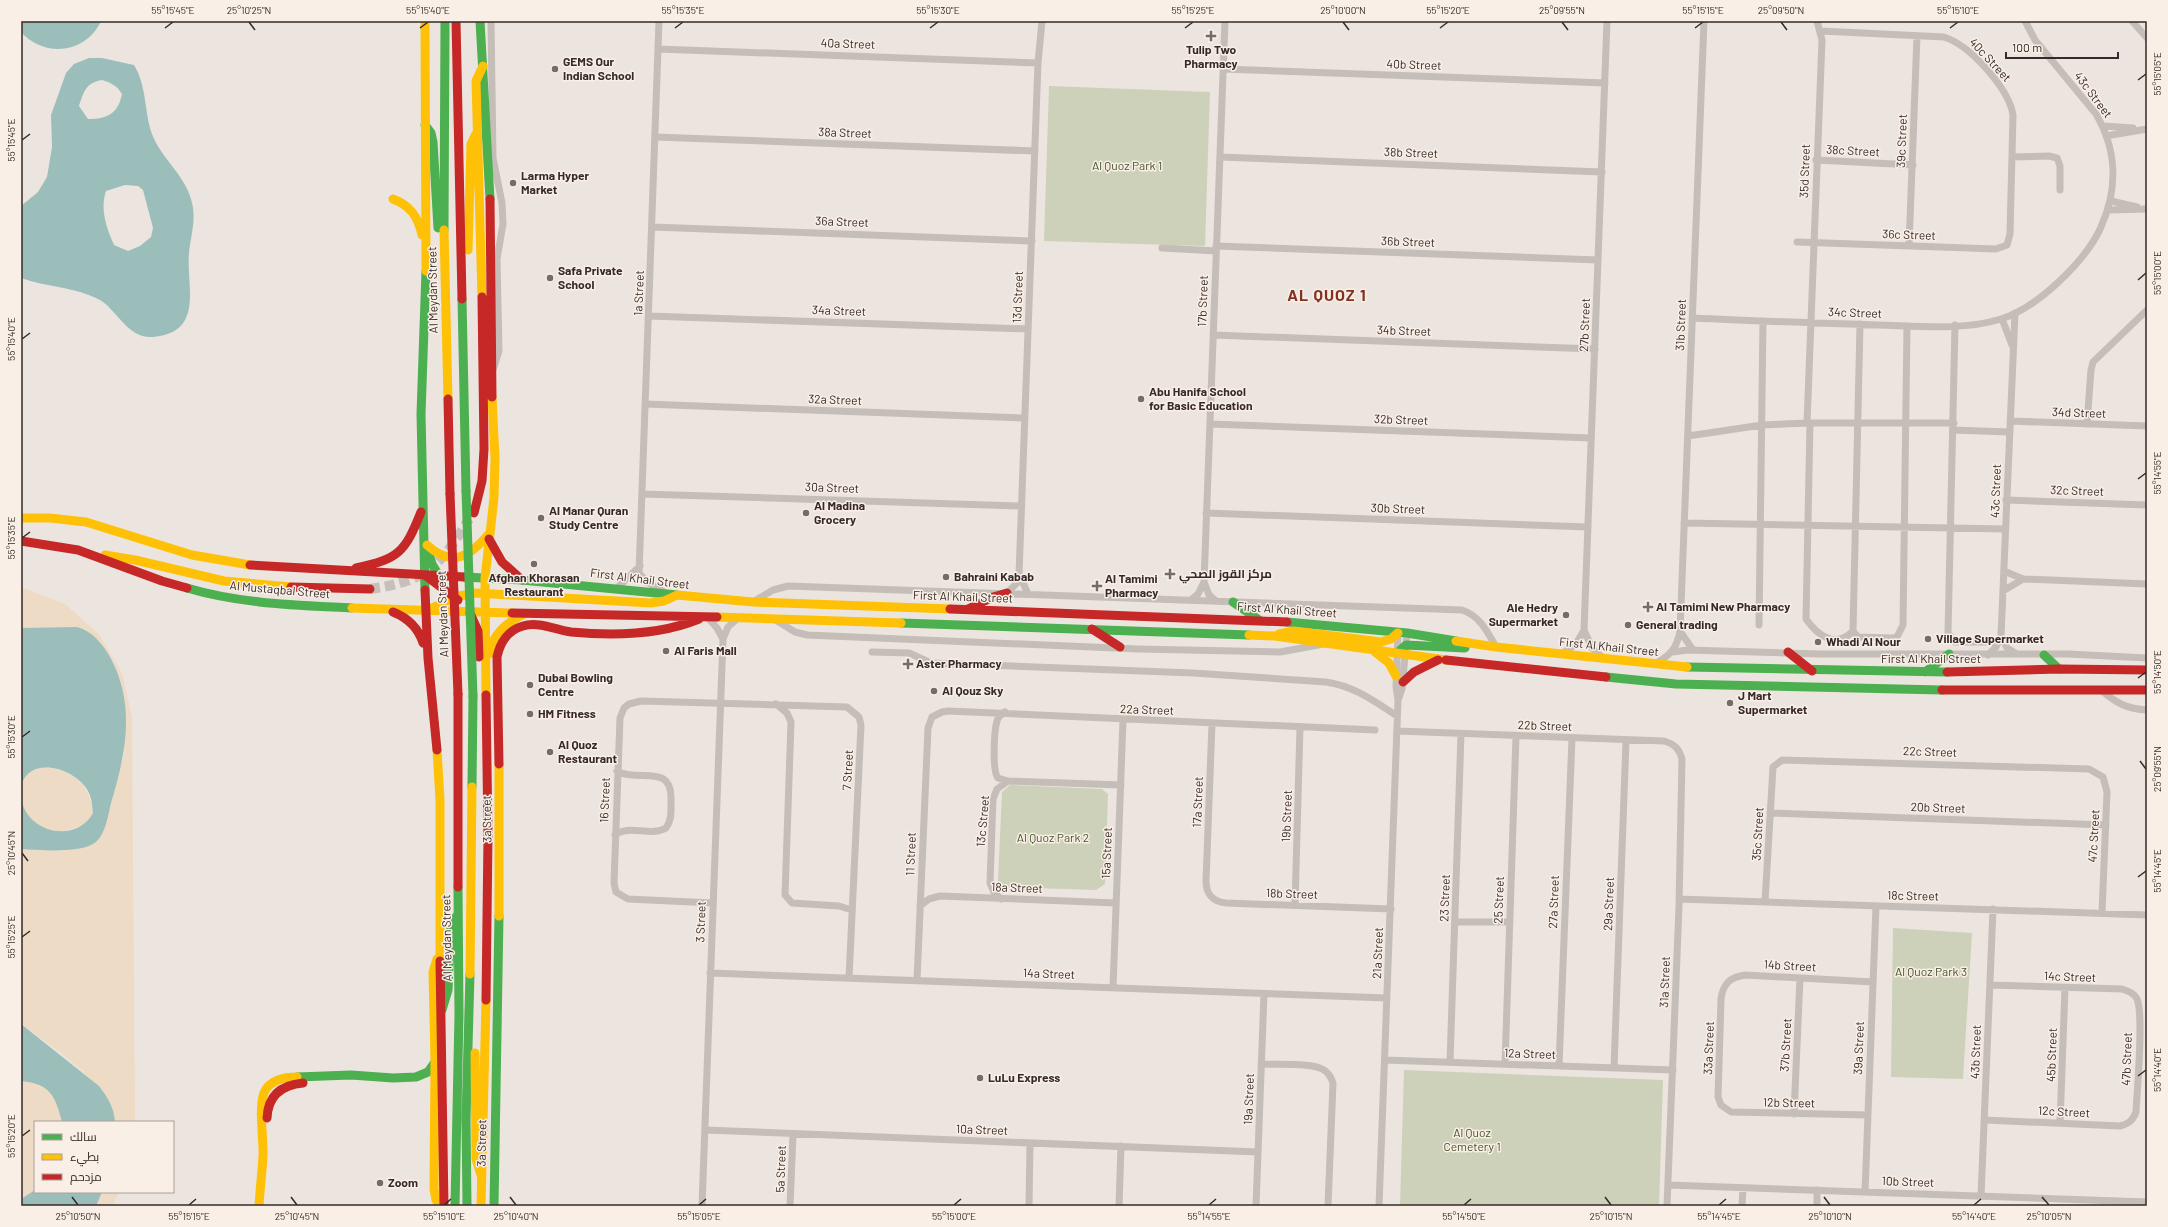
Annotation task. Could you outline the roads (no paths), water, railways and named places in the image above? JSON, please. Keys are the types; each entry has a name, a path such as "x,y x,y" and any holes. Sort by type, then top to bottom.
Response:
{"main road":[{"path":"425,21 427,244 421,406 423,540 428,658 436,731 440,800 440,956 444,1206"},
{"name":"Al Meydan Street","path":"445,21 444,262 450,494 458,694 456,808 459,914 455,1206"},
{"name":"Al Meydan Street","path":"456,21 466,491 473,696 470,990 466,1119 467,1206"},
{"path":"480,21 490,198 492,372 495,458 494,498 485,578 488,836 487,984 481,1206"},
{"path":"474,513 481,490 483,469 483,363 476,134 476,78 483,66"},
{"path":"425,125 431,133 433,142 440,253 444,262"},
{"path":"462,298 466,292 467,285 471,144 476,134"},
{"path":"393,199 404,203 416,214 419,220 422,238 427,244"},
{"path":"340,571 385,563 402,552 410,540 423,506"},
{"name":"Al Mustaqbal Street","path":"21,518 50,518 86,522 192,554 233,563 269,567 424,575"},
{"path":"423,540 438,554 457,558 475,550 489,537"},
{"path":"489,537 506,568 522,580"},
{"path":"423,540 438,576 474,618 478,631 480,672 486,683"},
{"name":"Al Mustaqbal Street","path":"21,541 61,547 93,555 162,581 229,598 275,604 388,610 425,607"},
{"path":"93,555 121,557 203,577 242,583 370,589"},
{"path":"424,575 485,612"},
{"name":"First Al Khail Street","path":"424,575 522,580 753,602 1260,620 1332,624 1496,647 1697,668 1925,672 2059,669 2147,670"},
{"path":"425,607 455,595 485,578"},
{"path":"455,595 485,593 651,603 664,601 672,595"},
{"path":"967,610 993,597 1007,594"},
{"path":"1233,602 1260,620"},
{"path":"425,607 485,612 705,618 774,618 1090,628 1275,636 1441,659 1676,684 2021,691 2147,690"},
{"path":"388,610 406,617 417,627 428,658"},
{"path":"486,683 489,676 490,651 495,637 505,625 531,613"},
{"path":"531,613 551,627"},
{"name":"3a Street","path":"494,1206 500,849 498,652 506,636 516,629 528,625 551,627 573,632 620,632 677,628 705,618"},
{"path":"1090,628 1120,647"},
{"path":"1275,636 1294,631 1381,642 1403,633"},
{"path":"1401,654 1406,645 1465,648 1475,644"},
{"path":"1371,650 1384,658 1400,679 1441,659"},
{"path":"1788,652 1812,671"},
{"path":"1925,672 1949,654"},
{"path":"2044,654 2059,669"},
{"path":"2136,690 2147,684"},
{"path":"488,836 500,849"},
{"path":"442,1010 448,990 451,925 459,914"},
{"path":"440,956 435,962 433,972 435,1062 434,1189 436,1200 440,1206"},
{"path":"487,984 493,1012 496,1091"},
{"path":"470,990 475,1007 476,1159 481,1175"},
{"path":"416,1077 428,1072 435,1062"},
{"path":"259,1206 263,1155 262,1102 264,1093 270,1085 278,1079 287,1077 416,1077 429,1081 435,1091"},
{"path":"264,1206 268,1154 267,1110 270,1100 276,1092 285,1086 295,1083 377,1083 393,1078"}],"street":[{"path":"491,21 493,158 502,203 503,224 497,259 499,351 492,372"},
{"name":"1a Street","path":"659,21 639,573 650,585 672,595"},
{"name":"13d Street","path":"1007,594 1017,583 1019,574 1038,63 1042,21"},
{"name":"17b Street","path":"1204,582 1225,21"},
{"name":"27b Street","path":"1602,657 1592,648 1584,630 1607,21"},
{"name":"31b Street","path":"1672,652 1680,631 1704,21"},
{"name":"35d Street","path":"1817,21 1821,31 1822,40 1810,323 1806,619 1817,632 1824,637 1840,641 1846,639 1853,632"},
{"name":"43c Street","path":"2000,639 2004,571 2012,347 2016,330 2015,313 2048,289 2078,262 2099,232 2111,201 2113,168 2103,126 2088,102 2035,40 2025,21"},
{"path":"2132,21 2147,38"},
{"name":"40c Street","path":"1821,31 1944,37 1958,42 1970,52 2002,89 2012,106 2010,234"},
{"name":"39c Street","path":"1910,246 1917,36"},
{"name":"40a Street","path":"658,49 1038,63"},
{"name":"40b Street","path":"1223,69 1605,83"},
{"path":"2103,126 2147,129"},
{"path":"2106,136 2139,129"},
{"name":"38a Street","path":"655,137 1035,151"},
{"path":"2012,157 2050,156 2057,158 2060,166 2060,190"},
{"name":"38b Street","path":"1220,158 1602,172"},
{"name":"38c Street","path":"1816,160 1913,165"},
{"path":"2111,201 2145,209"},
{"path":"2108,210 2145,209"},
{"name":"36a Street","path":"652,227 1032,241"},
{"name":"36c Street","path":"1797,242 1996,249 2006,245 2010,234"},
{"name":"36b Street","path":"1162,248 1216,248 1598,260"},
{"path":"2087,424 2091,370 2093,362 2147,310"},
{"name":"34c Street","path":"1692,318 1907,326 1971,325 2002,319 2015,313"},
{"name":"34a Street","path":"649,316 1028,329"},
{"name":"43c Street","path":"2002,319 2012,347"},
{"path":"1759,625 1763,321"},
{"path":"1860,324 1853,632 1858,637 1897,637 1903,625 1907,326"},
{"path":"1955,325 1952,528 1948,633 1956,642 2000,639"},
{"name":"34b Street","path":"1213,335 1595,349"},
{"name":"32a Street","path":"645,404 1024,418"},
{"name":"34d Street","path":"2010,421 2147,426"},
{"path":"1688,436 1762,425 1808,423 1906,423 2009,432"},
{"name":"32b Street","path":"1210,424 1591,438"},
{"name":"30a Street","path":"642,494 1021,506"},
{"name":"32c Street","path":"2006,500 2147,505"},
{"name":"30b Street","path":"1206,513 1588,527"},
{"path":"1684,524 2005,529"},
{"path":"616,588 640,566"},
{"path":"2004,571 2023,579 2147,584"},
{"name":"13d Street","path":"1019,574 1022,584 1028,594"},
{"path":"2003,591 2023,579"},
{"path":"1191,600 1198,594 1204,582"},
{"path":"1204,582 1206,591 1216,601"},
{"path":"753,602 773,590 788,586 1462,610 1469,613 1481,622 1496,647"},
{"path":"705,618 717,628 723,639"},
{"name":"3 Street","path":"702,1206 723,639 728,627 738,618"},
{"path":"774,618 795,632 807,636 1280,652 1325,644"},
{"path":"1563,653 1576,644 1584,630"},
{"path":"1680,631 1693,650"},
{"path":"1403,633 1406,645"},
{"name":"21a Street","path":"1379,1206 1397,716 1403,633"},
{"path":"2000,639 2007,648 2018,655"},
{"path":"1988,655 2000,639"},
{"path":"1654,664 1672,652 1693,650 1988,655 2068,654 2147,658"},
{"path":"872,652 909,653 931,662 1193,673 1326,682 1343,685 1360,692 1397,716"},
{"path":"2101,690 2123,706 2133,710 2147,710"},
{"name":"16 Street","path":"713,903 628,899 619,896 614,888 617,771 620,718 624,708 629,704 641,701 720,704"},
{"name":"7 Street","path":"720,704 776,704 847,707 858,717 861,725 849,978"},
{"path":"776,704 787,712 791,722 785,895 792,903 839,906 852,910"},
{"name":"22a Street","path":"928,728 932,717 942,712 1006,712 1123,720 1375,730"},
{"path":"1006,712 997,721 994,770 998,778 1008,781 1120,785"},
{"name":"15a Street","path":"1113,988 1123,720"},
{"name":"17a Street","path":"1206,881 1212,723"},
{"name":"19b Street","path":"1295,906 1300,727"},
{"name":"11 Street","path":"917,980 928,728"},
{"name":"22b Street","path":"1397,731 1664,741 1677,746 1682,759"},
{"name":"23 Street","path":"1450,1062 1462,734"},
{"name":"25 Street","path":"1505,1064 1516,736"},
{"name":"27a Street","path":"1559,1066 1572,738"},
{"name":"29a Street","path":"1614,1068 1626,740"},
{"name":"31a Street","path":"1667,1206 1679,899 1682,759"},
{"name":"22c Street","path":"1773,767 1776,762 1787,759 2089,768"},
{"name":"35c Street","path":"1765,902 1773,767"},
{"name":"47c Street","path":"2089,768 2103,777 2106,784 2106,825 2102,913"},
{"path":"615,835 623,831 657,831 666,828 670,820 672,795 670,785 662,778 625,774 617,771"},
{"name":"13c Street","path":"1000,898 994,892 990,883 993,799 997,789 1008,781"},
{"name":"20b Street","path":"1770,813 2106,825"},
{"name":"18b Street","path":"1206,881 1207,893 1211,898 1220,903 1391,908"},
{"name":"18a Street","path":"920,906 934,897 1116,903"},
{"name":"18c Street","path":"1679,899 2147,915"},
{"name":"39a Street","path":"1865,1192 1876,906"},
{"name":"43b Street","path":"1981,1196 1993,909"},
{"path":"1455,922 1510,922"},
{"name":"14a Street","path":"710,973 1387,998"},
{"name":"14b Street","path":"1721,999 1725,985 1737,976 1873,982"},
{"name":"37b Street","path":"1794,1114 1800,978"},
{"name":"14c Street","path":"1990,985 2125,990 2136,998 2139,1007"},
{"name":"45b Street","path":"2060,1123 2065,988"},
{"name":"19a Street","path":"1256,1206 1264,994"},
{"name":"33a Street","path":"1718,1097 1721,999"},
{"name":"47b Street","path":"2136,1112 2139,1057 2139,1007"},
{"name":"12a Street","path":"1385,1060 1673,1070"},
{"path":"1261,1064 1318,1067 1324,1069 1331,1077 1333,1083 1328,1206"},
{"name":"12b Street","path":"1718,1097 1721,1105 1732,1112 1868,1115"},
{"name":"12c Street","path":"1984,1120 2120,1126 2130,1122 2136,1112"},
{"name":"10a Street","path":"705,1130 1258,1152"},
{"name":"5a Street","path":"790,1206 793,1134"},
{"path":"1029,1206 1030,1143"},
{"path":"1119,1206 1121,1146"},
{"name":"10b Street","path":"1668,1185 2030,1198 2104,1203 2147,1202"},
{"path":"1742,1206 1743,1188"},
{"path":"1817,1190 1817,1206"},
{"path":"2030,1198 2030,1206"}],"water":[{"path":"21,21 101,21 94,32 75,46 64,49 52,49 41,46 30,40 21,32"},
{"path":"89,58 102,58 134,65 141,81 152,134 161,151 188,190 194,213 189,253 189,306 186,317 180,326 169,333 153,337 144,336 130,329 100,300 81,292 21,278 21,206 38,192 47,177 52,147 51,115 66,73 74,64","holes":["102,80 118,89 122,94 120,101 118,106 111,114 101,118 88,119 79,106 84,92 92,83","125,185 138,186 143,190 153,228 151,237 140,246 128,251 114,245 106,225 104,211 104,198 106,191"]},
{"path":"77,627 87,631 104,647 118,675 126,711 126,729 121,766 106,824 102,834 96,842 89,846 70,850 21,849 21,797 25,809 31,819 41,826 52,830 63,831 75,829 85,823 93,813 88,791 74,776 64,771 53,768 34,770 26,776 21,786 21,628"},
{"path":"21,1024 99,1086 110,1103 115,1121 62,1121 54,1098 45,1088 21,1081"},
{"path":"34,1191 34,1193 102,1193 96,1206 21,1206 21,1199"}],"tunnel":[{"path":"370,589 389,586 405,581 419,576 430,569 449,549 469,519"}],"place":[{"name":"Tulip Two Pharmacy","path":"1211,36"},
{"name":"GEMS Our Indian School","path":"555,69"},
{"name":"Larma Hyper Market","path":"513,183"},
{"name":"Safa Private School","path":"550,278"},
{"name":"Abu Hanifa School for Basic Education","path":"1141,399"},
{"name":"Al Madina Grocery","path":"806,513"},
{"name":"Al Manar Quran Study Centre","path":"541,518"},
{"name":"Afghan Khorasan Restaurant","path":"534,564"},
{"name":"مركز القوز الصحي","path":"1170,574"},
{"name":"Bahraini Kabab","path":"946,577"},
{"name":"Al Tamimi Pharmacy","path":"1097,586"},
{"name":"Al Tamimi New Pharmacy","path":"1648,607"},
{"name":"Ale Hedry Supermarket","path":"1566,615"},
{"name":"General trading","path":"1628,625"},
{"name":"Village Supermarket","path":"1928,639"},
{"name":"Whadi Al Nour","path":"1818,642"},
{"name":"Al Faris Mall","path":"666,651"},
{"name":"Aster Pharmacy","path":"908,664"},
{"name":"Dubai Bowling Centre","path":"530,685"},
{"name":"Al Qouz Sky","path":"934,691"},
{"name":"J Mart Supermarket","path":"1730,703"},
{"name":"HM Fitness","path":"530,714"},
{"name":"Al Quoz Restaurant","path":"550,752"},
{"name":"LuLu Express","path":"980,1078"},
{"name":"Zoom","path":"380,1183"}],"district":[{"name":"AL QUOZ 1","path":"1327,295"}],"park label":[{"name":"Al Quoz Park 1","path":"1127,166"},
{"name":"Al Quoz Park 2","path":"1053,838"},
{"name":"Al Quoz Park 3","path":"1931,972"},
{"name":"Al Quoz Cemetery 1","path":"1472,1140"}]}
